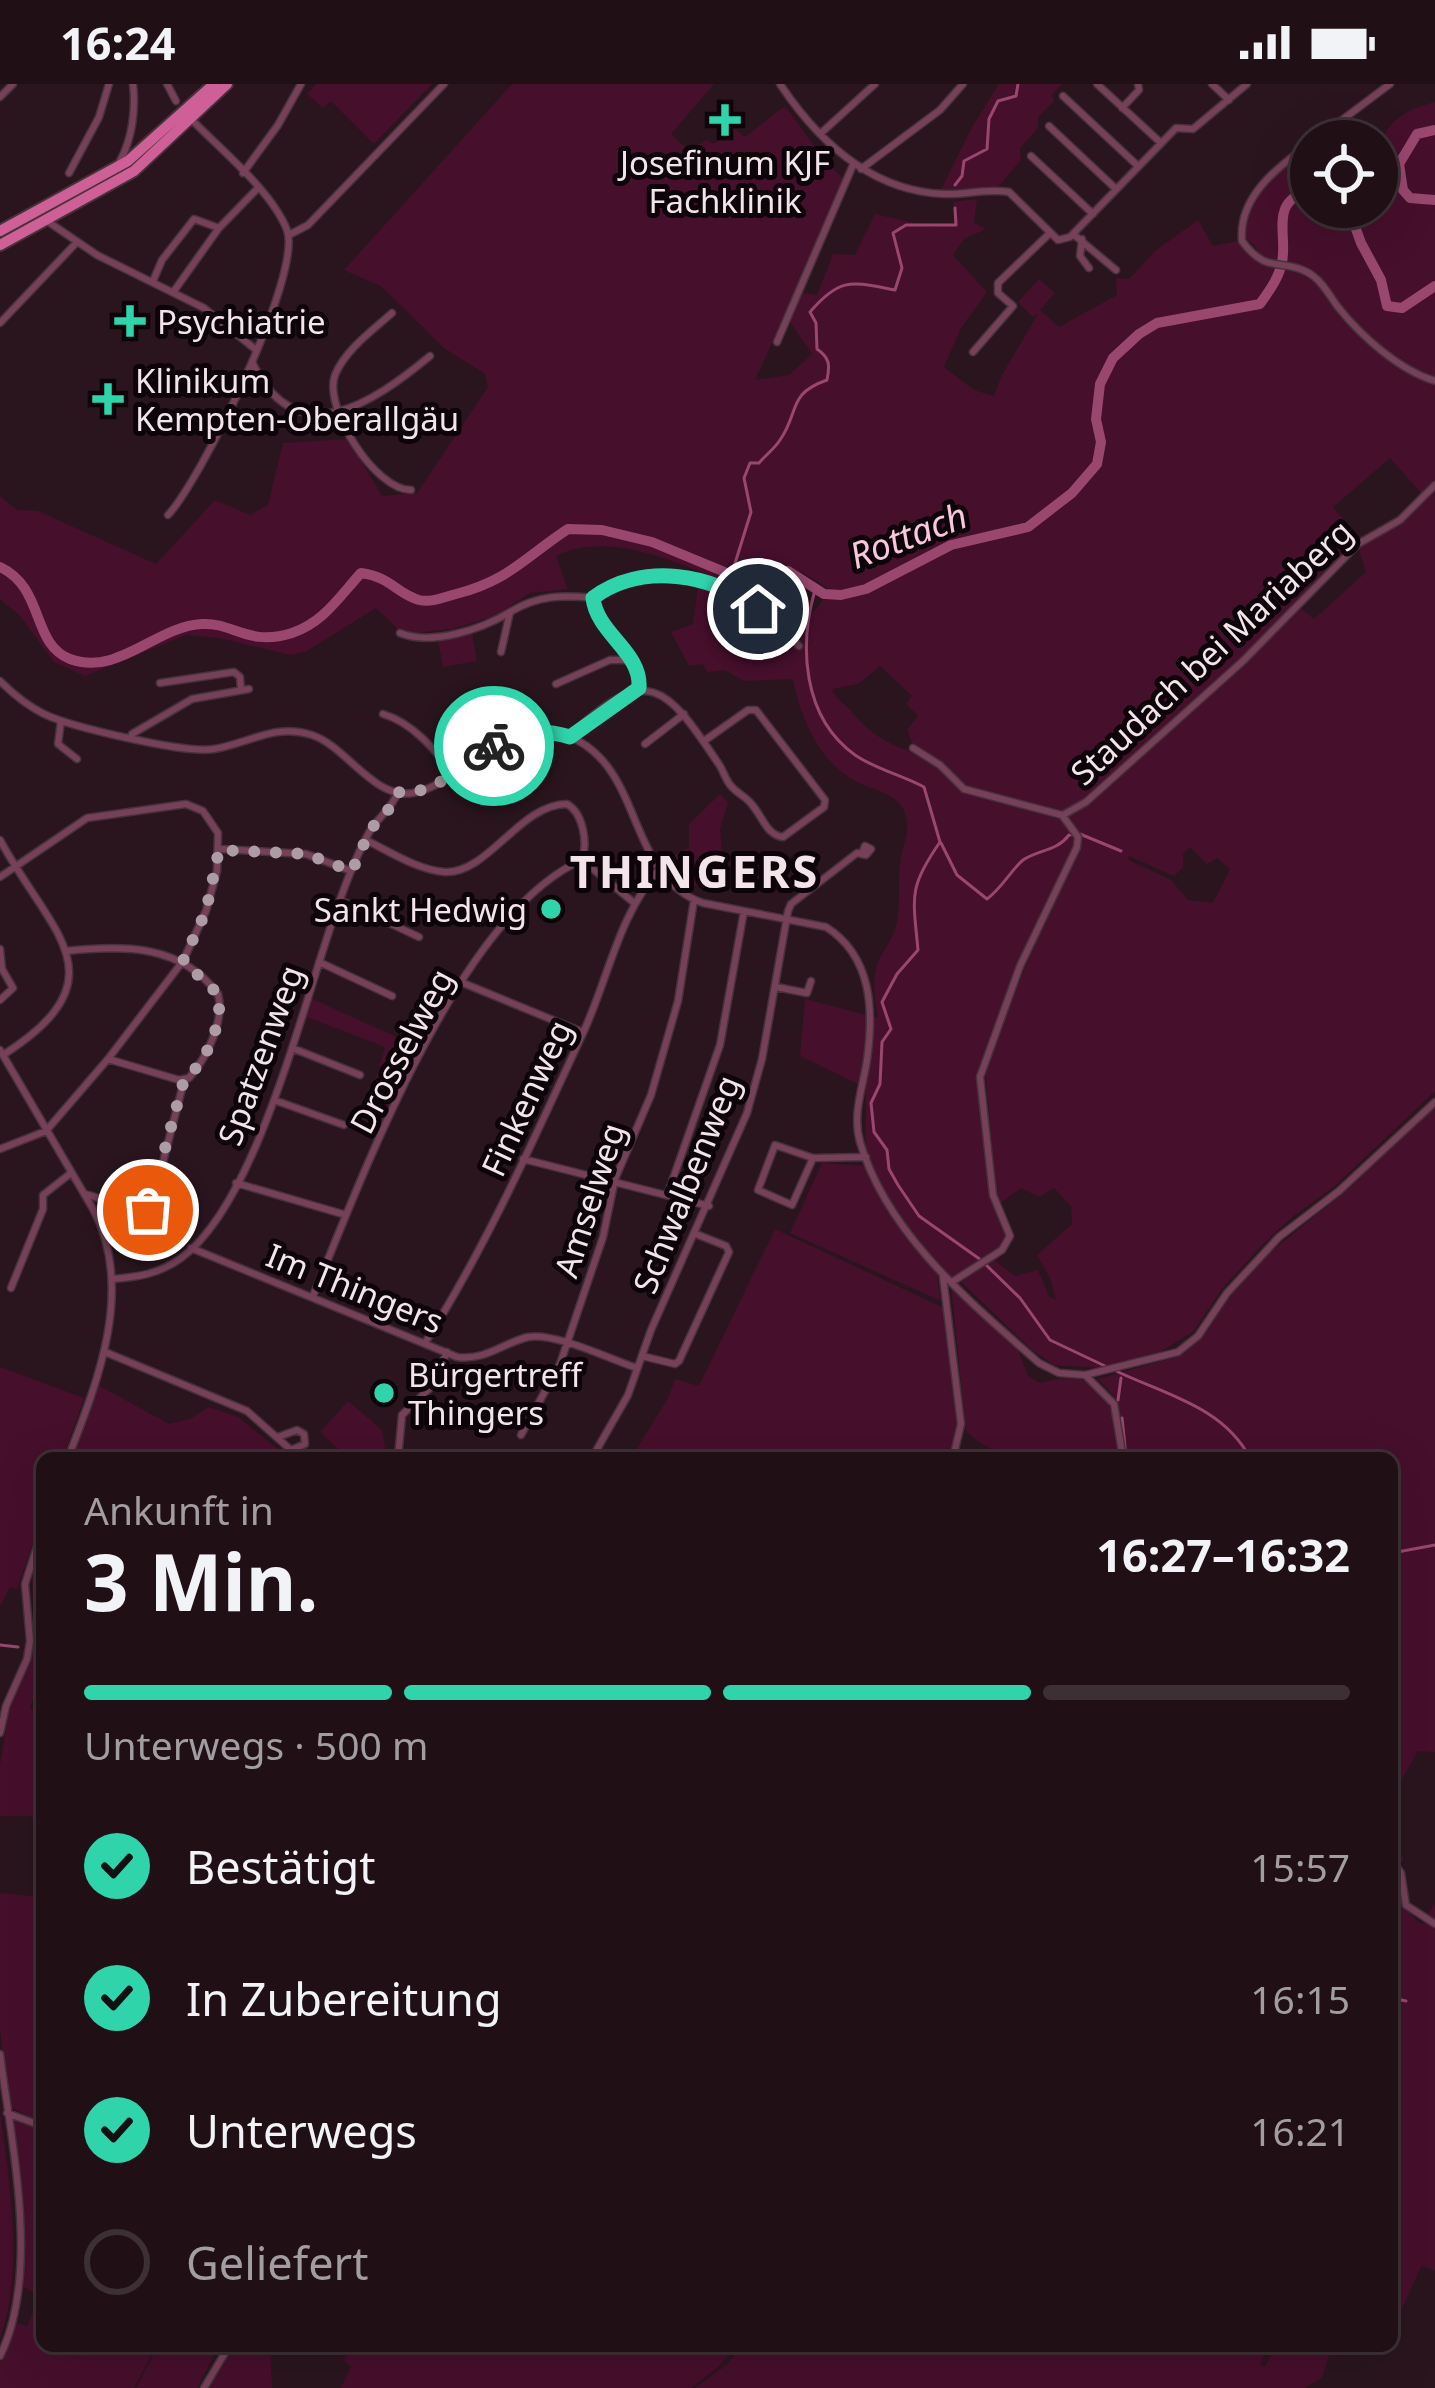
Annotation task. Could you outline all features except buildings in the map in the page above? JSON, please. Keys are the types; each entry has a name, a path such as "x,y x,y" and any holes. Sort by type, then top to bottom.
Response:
{"main road":[{"path":"0,231 134,171 214,84"},
{"path":"0,245 227,84"}],"street":[{"path":"0,97 13,84"},
{"path":"69,173 99,117 109,84"},
{"path":"113,169 128,143 135,104 133,84"},
{"path":"167,84 176,101"},
{"path":"243,173 301,84"},
{"path":"289,236 308,225 444,84"},
{"path":"780,84 798,112 857,167 939,194 1009,192 1058,240 1072,236 1176,128 1192,129 1247,84"},
{"path":"820,134 875,84"},
{"path":"777,342 857,167 876,160 940,110 963,84"},
{"path":"1096,84 1161,143"},
{"path":"1122,108 1139,90 1138,84"},
{"path":"1213,84 1229,100"},
{"path":"1338,120 1376,88 1390,84"},
{"path":"1063,96 1138,166"},
{"path":"168,515 239,392 284,273 289,236 277,209 188,116"},
{"path":"130,126 142,139 159,136"},
{"path":"1048,126 1116,189"},
{"path":"1031,156 1093,214"},
{"path":"1290,158 1248,202 1242,242 1275,267 1304,270 1357,329 1411,370 1435,381"},
{"path":"876,160 879,178"},
{"path":"174,290 220,228 258,188"},
{"path":"41,214 77,242 217,317 256,350"},
{"path":"153,281 162,260 194,219 220,228"},
{"path":"973,352 1013,306 998,293 998,283 1049,233"},
{"path":"1072,236 1082,239 1115,270"},
{"path":"1082,239 1078,248 1089,268"},
{"path":"0,323 77,242"},
{"path":"392,313 359,344 336,373 333,386 340,413 373,471 390,486 411,490"},
{"path":"239,392 266,391 305,412 340,413 384,392 430,356"},
{"path":"252,362 266,391"},
{"name":"Staudach bei Mariaberg","path":"952,1282 1001,1250 1010,1236 994,1195 980,1090 982,1065 1020,967 1077,848 1078,837 1066,822 1244,661 1366,537 1400,520 1435,485"},
{"path":"400,633 444,635 493,622 541,598 563,594 593,598 611,584 644,575 716,584 743,597 799,646"},
{"path":"570,737 641,682 632,660 602,624 593,598"},
{"path":"501,652 510,612"},
{"path":"556,684 610,660 632,660"},
{"path":"131,736 191,699 245,690 235,672 160,683"},
{"path":"0,682 24,702 62,721 131,736 213,749 269,731 295,731 322,739 384,788 398,792 416,792 519,733 545,731 570,737 594,751 616,774 646,849 694,900 788,917 840,935 863,969 870,1006 856,1118 866,1157 909,1236 1039,1363 1059,1373 1085,1375 1171,1355 1188,1346 1227,1293 1279,1237 1339,1191 1435,1102"},
{"path":"639,688 666,695 684,714 733,789 747,798 772,834 783,837 826,802 763,715 748,710 704,741"},
{"path":"383,714 398,718 423,738 453,772"},
{"path":"645,744 684,714"},
{"path":"62,721 58,744 77,759"},
{"path":"913,748 940,765 964,790 1066,822"},
{"name":"Spatzenweg","path":"112,1280 159,1271 191,1247 236,1183 274,1100 352,871 398,792"},
{"path":"366,841 420,866 449,872 472,862 534,814 567,803 577,811 584,836 582,860 632,902"},
{"path":"0,877 77,821 186,804 203,812 218,833 206,911 183,961 46,1131 0,1149"},
{"path":"0,840 66,952 68,991 44,1028 1,1054 106,1234 112,1280 105,1352 70,1452"},
{"path":"219,850 306,854 352,871"},
{"path":"788,917 791,904 862,853"},
{"name":"Drosselweg","path":"313,1296 403,1086 464,982 513,909 582,860"},
{"name":"Finkenweg","path":"425,1343 486,1241 584,1032 632,902 659,868"},
{"path":"340,900 419,937"},
{"name":"Amselweg","path":"521,1435 553,1378 603,1237 615,1179 651,1095 666,1048 694,900"},
{"path":"668,1193 720,1045 743,911"},
{"name":"Schwalbenweg","path":"595,1452 628,1395 747,1113 788,917"},
{"path":"0,949 2,969 13,988 0,1000"},
{"path":"66,952 133,949 168,954 214,987 220,1003 212,1038 195,1071 184,1080 151,1208 143,1211 85,1194"},
{"path":"319,962 392,996"},
{"path":"776,987 807,994 811,981"},
{"path":"464,982 584,1032"},
{"path":"292,1048 360,1075"},
{"path":"108,1059 184,1080"},
{"path":"274,1100 344,1125"},
{"path":"813,1159 792,1205 758,1190 776,1145 813,1159 866,1157"},
{"path":"523,1159 709,1206"},
{"path":"11,1288 43,1209 43,1195 71,1173"},
{"path":"236,1183 346,1215"},
{"path":"642,1356 675,1364 680,1361 729,1252 726,1246 696,1234"},
{"name":"Im Thingers","path":"191,1247 447,1352 475,1358 532,1336 638,1368"},
{"path":"943,1274 961,1424 954,1452"},
{"path":"105,1352 247,1412 278,1437"},
{"path":"399,1452 402,1415 433,1385 447,1352"},
{"path":"1085,1375 1114,1404 1122,1452"},
{"path":"0,1733 30,1641 25,1584 36,1550"},
{"path":"1398,1869 1406,1905 1435,1924"},
{"path":"0,2054 20,2265 9,2333 0,2356"},
{"path":"7,2113 36,2124"},
{"path":"205,2388 226,2352"}],"shaded area":[{"path":"316,84 432,84 374,144 331,101 323,108 307,94"},
{"path":"512,84 714,84 671,134 711,171 718,163 696,146 706,140 714,144 732,127 745,137 785,106 846,182 755,380 789,375 812,354 790,322 802,293 817,295 833,254 855,255 875,214 932,227 954,224 953,202 977,199 974,223 986,229 964,239 953,255 987,292 961,328 944,367 974,390 994,396 1038,314 1033,317 1018,302 1039,279 1055,293 1040,310 1059,327 1117,295 1116,278 1129,279 1155,251 1198,220 1213,246 1238,241 1266,266 1246,239 1245,224 1255,197 1290,162 1290,228 1398,228 1397,120 1435,102 1435,378 1385,350 1351,319 1318,272 1311,277 1341,314 1409,371 1435,383 1435,481 1422,494 1390,458 1333,507 1360,539 1276,627 1066,812 964,790 1056,817 1073,814 1245,663 1299,607 1314,619 1366,572 1358,547 1389,530 1435,489 1435,1091 1335,1186 1261,1246 1222,1289 1193,1332 1160,1352 1101,1368 1054,1365 961,1282 993,1259 1015,1276 1038,1270 1049,1296 1056,1300 1037,1255 1072,1224 1071,1206 1054,1188 1039,1197 1021,1188 1000,1203 985,1066 1073,850 1018,965 978,1077 991,1195 1007,1236 1000,1248 952,1280 937,1277 941,1301 790,1233 822,1163 865,1166 866,1088 800,1056 805,999 878,1018 875,976 897,922 907,819 896,800 852,779 829,760 806,722 793,679 744,681 725,670 707,672 703,664 689,666 671,632 693,624 698,585 739,601 796,646 798,639 747,597 748,592 799,629 823,600 840,600 830,590 805,574 775,565 731,570 741,577 742,583 734,585 646,553 600,546 556,556 568,589 530,593 495,616 452,629 403,634 376,608 307,651 291,655 186,635 85,676 54,662 20,616 0,599 0,496 17,510 38,511 156,564 215,500 250,515 268,505 283,443 348,439 382,496 417,493 488,387 485,374 444,348 381,286 344,270","holes":["880,666 912,696 906,704 918,716 907,730 917,754 873,733 832,689 858,684","1190,847 1207,864 1217,858 1230,869 1213,903 1188,900 1171,880 1128,860 1129,856 1174,876"]},
{"path":"999,84 1062,84 1038,117 1038,128 1020,148 1021,160 997,188 941,190 971,129"},
{"path":"472,633 477,661 443,667 438,640"},
{"path":"720,794 728,802 720,829 724,872 705,878 692,889 671,871 670,858 689,847 689,824"},
{"path":"308,997 423,1049 386,1126 356,1114 374,1085 385,1047 302,1015"},
{"path":"1435,1107 1435,1752 1418,1751 1398,1786 1398,1452 1125,1452 1115,1397 1098,1379 1179,1356 1201,1339 1231,1295 1268,1254 1342,1194"},
{"path":"775,1229 944,1308 958,1425 951,1452 635,1452 675,1379 699,1386"},
{"path":"951,1286 1017,1348 1028,1376 1040,1383 1062,1379 1093,1385 1109,1406 1120,1452 999,1452 966,1431"},
{"path":"0,1367 84,1398 65,1452 36,1452 36,1535 17,1589 10,1587 0,1607"},
{"path":"98,1385 169,1424 190,1419 209,1407 238,1417 282,1452 74,1452"},
{"path":"348,1401 382,1430 386,1452 342,1452 320,1432"},
{"path":"36,1566 36,1690 30,1708 36,1712 36,1823 31,1816 0,1816 0,1765 10,1705 35,1643 32,1579"},
{"path":"1398,1888 1408,1910 1422,1924 1435,1903 1435,2271 1422,2265 1398,2317"},
{"path":"0,1893 36,1896 36,2120 9,2106 0,2030"},
{"path":"0,2111 13,2254 8,2312 0,2339"},
{"path":"13,2117 36,2126 36,2294 22,2286"},
{"path":"36,2305 36,2352 153,2352 134,2388 0,2388 0,2363 17,2323 27,2326"},
{"path":"155,2352 216,2352 197,2388 136,2388"},
{"path":"229,2352 270,2352 272,2388 208,2388"},
{"path":"347,2352 731,2352 691,2388 341,2388 351,2366 344,2361"},
{"path":"736,2352 1265,2352 1260,2364 1265,2367 1272,2352 1330,2352 1322,2378 1304,2388 695,2388"}],"waterway":[{"path":"955,185 964,161 987,149 989,119 998,101 1016,96 1018,84"},
{"name":"Rottach","path":"1435,130 1417,134 1399,164 1403,190 1410,198 1435,200"},
{"name":"Rottach","path":"0,567 24,588 58,652 88,663 121,656 169,633 202,624 252,636 292,633 322,616 361,573 419,600 442,598 504,575 568,529 602,530 652,542 727,573 788,571 824,594 866,589 951,545 1028,527 1072,493 1097,464 1100,384 1113,358 1157,323 1260,304 1281,268 1283,220 1290,201"},
{"path":"732,573 751,512 744,478 750,463 759,463 778,443 800,397 827,380 828,362 817,349 816,323 810,312 830,292 848,284 895,290 902,268 893,233 906,225 956,225 955,208"},
{"name":"Rottach","path":"1356,228 1381,280 1387,306 1402,308 1435,286"},
{"path":"815,590 807,656 809,679 824,721 855,755 924,787 940,842 915,893 918,950 897,974 882,1002 891,1029 882,1042 880,1084 871,1103 874,1132 887,1150 889,1169 919,1216 981,1260 1020,1298 1050,1340 1105,1366"},
{"path":"941,843 957,875 987,899 1023,860 1059,845 1069,835 1080,834 1121,851"},
{"path":"1114,1370 1208,1414 1246,1452"},
{"path":"1118,1400 1121,1378"},
{"path":"1122,1418 1126,1452"},
{"path":"1398,1552 1435,1545"},
{"path":"0,1645 18,1647"},
{"path":"1398,1999 1406,2001"}],"way so far":[{"path":"148,1210 184,1080 195,1071 219,1017 218,994 183,961 206,911 219,850 306,854 352,871 370,830 398,792 407,794 434,784 494,746"}],"place":[{"name":"Josefinum KJF Fachklinik","path":"725,120"},
{"name":"Psychiatrie","path":"130,321"},
{"name":"Klinikum Kempten-Oberallgäu","path":"108,399"},
{"name":"Sankt Hedwig","path":"551,909"},
{"name":"Bürgertreff Thingers","path":"384,1393"}],"district":[{"name":"THINGERS","path":"695,870"}],"route":[{"path":"494,746 532,731 570,737 639,688 632,660 602,624 593,604 593,598 611,584 644,575 703,581 728,588 758,609"}]}
